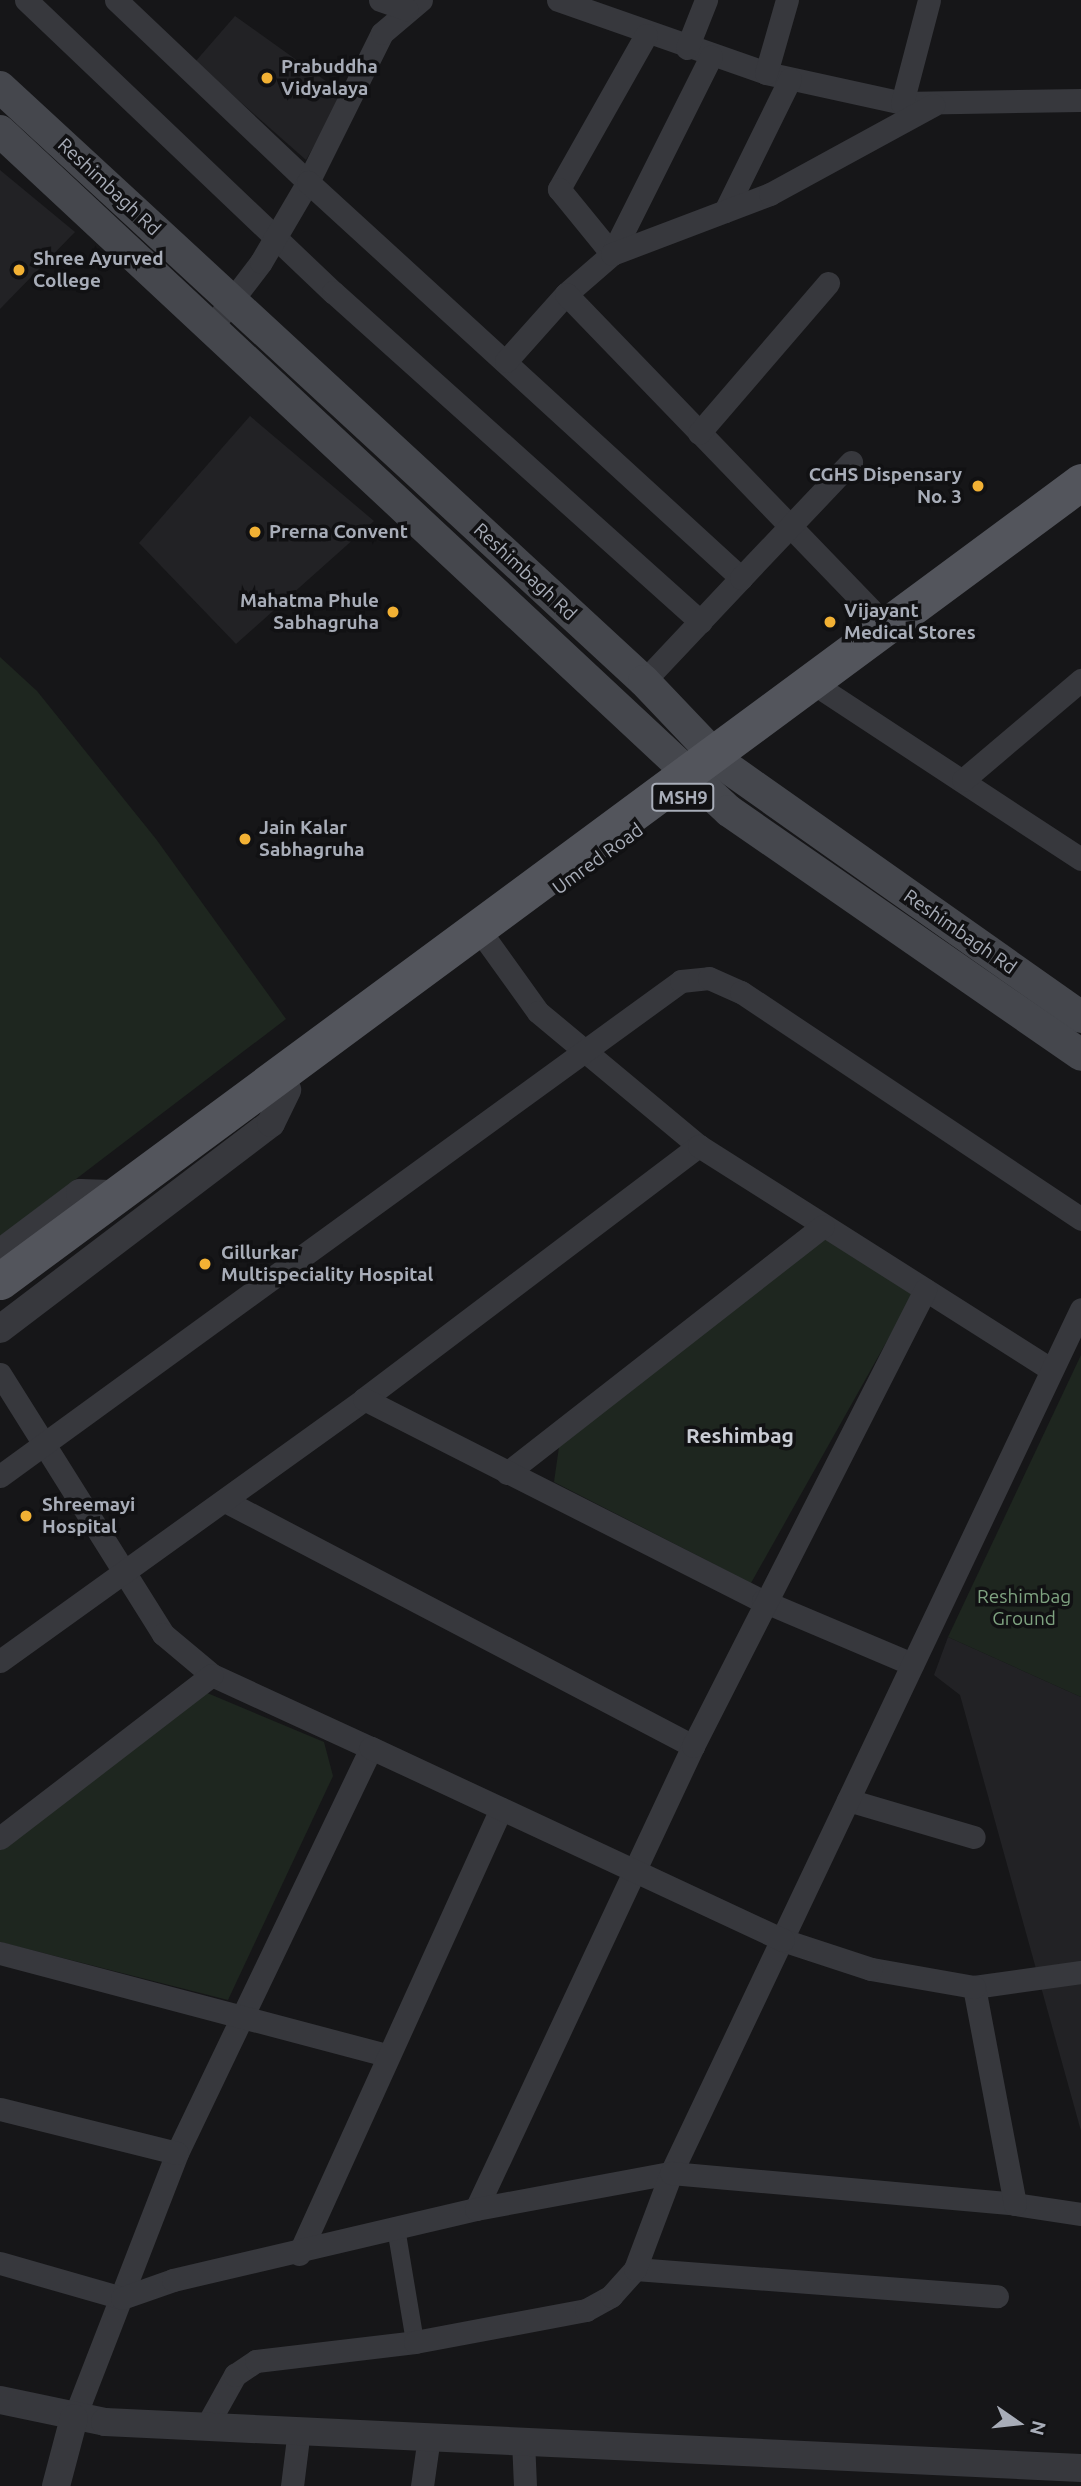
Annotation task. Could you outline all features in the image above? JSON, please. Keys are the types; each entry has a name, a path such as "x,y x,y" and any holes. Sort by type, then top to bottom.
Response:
{"main road":[{"name":"Reshimbagh Rd","path":"0,86 644,681 705,767 1081,1017"},
{"path":"0,131 210,330 705,767 1081,1055"},
{"path":"818,685 885,624 1081,482"},
{"path":"0,1281 118,1194 375,1013 818,685 1081,506"},
{"name":"Umred Road","path":"0,1305 287,1090 375,1013 488,941 705,767"}],"street":[{"path":"26,0 277,237 701,622"},
{"path":"116,0 308,182 506,360 741,578"},
{"path":"380,0 413,4"},
{"path":"558,0 646,35 766,73 902,103 933,105 1081,100"},
{"path":"687,48 706,0"},
{"path":"766,73 787,0"},
{"path":"902,103 929,0"},
{"path":"210,330 234,304 277,237 308,182 382,33 413,4"},
{"path":"612,254 559,189 646,35"},
{"path":"612,254 711,56"},
{"path":"725,211 790,79"},
{"path":"506,360 566,294 612,254 725,211 897,130 933,105"},
{"path":"699,433 828,283"},
{"path":"566,294 885,624"},
{"path":"644,681 851,462"},
{"path":"963,780 1081,680"},
{"path":"818,685 1081,859"},
{"path":"488,941 538,1012 582,1055 699,1146 1051,1369"},
{"path":"0,1476 582,1055 654,995 681,981 709,978 741,992 1081,1220"},
{"path":"0,1329 271,1123 287,1090"},
{"path":"0,1661 123,1571 229,1503 699,1146"},
{"path":"0,1253 80,1193 118,1194"},
{"path":"507,1473 823,1226"},
{"path":"477,2209 692,1746 925,1290"},
{"path":"206,2427 235,2375 256,2361 415,2342 586,2310 611,2296 635,2269 671,2172 1081,1308"},
{"path":"0,1374 163,1634 212,1675 632,1873 783,1940 871,1969 974,1987 1081,1972"},
{"path":"364,1399 764,1601 912,1664"},
{"path":"229,1503 692,1746"},
{"path":"0,1838 212,1675"},
{"path":"55,2486 74,2418 177,2153 239,2013 371,1748"},
{"path":"848,1800 974,1837"},
{"path":"299,2253 385,2055 501,1809"},
{"path":"0,1953 239,2013 385,2055"},
{"path":"974,1987 1015,2204"},
{"path":"0,2109 177,2153"},
{"path":"0,2263 122,2298 173,2280 299,2253 477,2209 671,2172 1015,2204 1081,2214"},
{"path":"396,2228 415,2342"},
{"path":"635,2269 997,2297"},
{"path":"0,2400 74,2418 206,2427 1081,2468"},
{"path":"292,2486 299,2430"},
{"path":"422,2486 429,2437"},
{"path":"523,2440 525,2486"}],"shaded area":[{"name":"Prabuddha Vidyalaya","path":"235,16 344,94 306,160 195,62"},
{"name":"Shree Ayurved College","path":"0,170 75,232 0,309"},
{"name":"Prerna Convent","path":"250,416 374,521 236,644 139,543"},
{"path":"948,1637 1081,1697 1081,2131 960,1695 934,1675"}],"green space":[{"path":"0,657 37,691 156,839 286,1019 0,1237"},
{"path":"825,1236 914,1293 751,1583 554,1482 559,1447"},
{"name":"Reshimbag Ground","path":"1081,1355 1081,1697 948,1637"},
{"path":"200,1690 324,1742 333,1776 228,2000 0,1942 0,1849"}],"place":[{"name":"Prabuddha Vidyalaya","path":"267,78"},
{"name":"Shree Ayurved College","path":"19,270"},
{"name":"CGHS Dispensary No. 3","path":"978,486"},
{"name":"Prerna Convent","path":"255,532"},
{"name":"Mahatma Phule Sabhagruha","path":"393,612"},
{"name":"Vijayant Medical Stores","path":"830,622"},
{"name":"Jain Kalar Sabhagruha","path":"245,839"},
{"name":"Gillurkar Multispeciality Hospital","path":"205,1264"},
{"name":"Shreemayi Hospital","path":"26,1516"}],"district":[{"name":"Reshimbag","path":"740,1435"}]}
